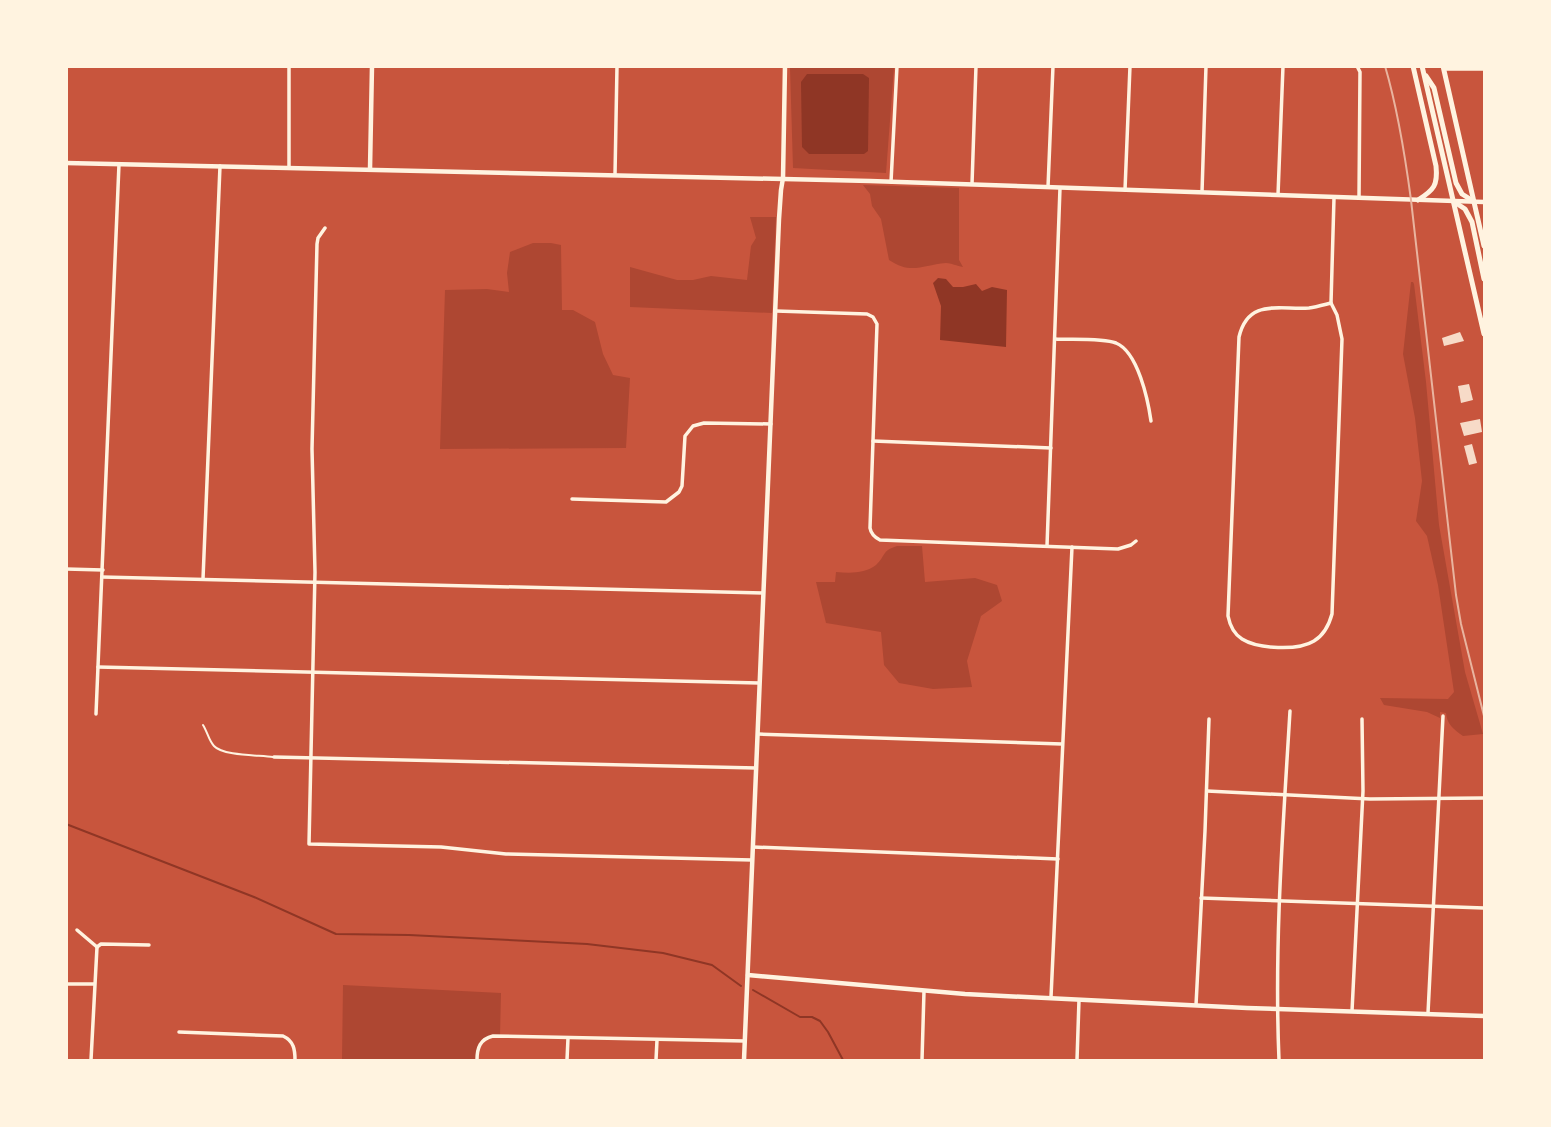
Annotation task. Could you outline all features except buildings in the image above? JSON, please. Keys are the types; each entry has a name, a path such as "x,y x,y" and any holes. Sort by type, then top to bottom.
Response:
{"highway":[{"path":"1413,66 1437,180 1433,188 1418,200"},
{"path":"1443,68 1485,246"},
{"path":"1422,69 1434,88 1456,183 1462,194 1474,202"},
{"path":"1422,69 1485,334"},
{"path":"1453,201 1465,209 1472,222 1485,279"}],"street":[{"path":"289,66 289,167"},
{"path":"370,169 372,66"},
{"path":"615,174 617,66"},
{"path":"744,1060 780,190 783,178 785,66"},
{"path":"891,182 897,66"},
{"path":"972,184 976,66"},
{"path":"1048,187 1053,66"},
{"path":"1125,190 1130,66"},
{"path":"1202,192 1206,66"},
{"path":"1278,195 1283,66"},
{"path":"1358,67 1359,198"},
{"path":"1443,68 1485,69"},
{"path":"66,163 783,178 1485,202"},
{"path":"96,714 120,164"},
{"path":"203,579 220,166"},
{"path":"1047,546 1060,187"},
{"path":"1331,303 1310,308 1261,309 1244,322 1239,337 1228,616 1232,630 1237,635 1248,642 1261,645 1287,647 1310,644 1321,636 1332,614 1342,339 1337,315 1331,303 1334,198"},
{"path":"325,228 317,244 315,311 312,449 315,583 309,844 441,847 506,854 752,860"},
{"path":"776,311 867,314 877,324 870,528 876,538 1118,549 1136,541"},
{"path":"1055,339 1108,341 1121,346 1137,369 1151,421"},
{"path":"572,499 666,502 679,492 682,486 685,436 693,426 704,423 771,424"},
{"path":"873,441 1051,448"},
{"path":"1051,997 1072,547"},
{"path":"66,569 103,570"},
{"path":"102,578 763,593"},
{"path":"98,667 759,683"},
{"path":"1279,1060 1279,901 1290,712"},
{"path":"1428,1013 1443,716"},
{"path":"1196,1005 1209,719"},
{"path":"1352,1011 1362,798 1362,719"},
{"path":"758,734 1062,744"},
{"path":"274,757 756,768"},
{"path":"1207,791 1362,798 1485,798"},
{"path":"753,847 1058,859"},
{"path":"1201,898 1485,908"},
{"path":"77,930 96,947"},
{"path":"96,947 101,944 149,945"},
{"path":"91,1060 96,947"},
{"path":"748,975 924,991 1277,1009 1485,1016"},
{"path":"66,984 94,984"},
{"path":"922,1060 924,991"},
{"path":"1077,1060 1079,999"},
{"path":"179,1031 283,1036 295,1047 295,1060"},
{"path":"477,1060 477,1050 483,1040 493,1036 745,1041"},
{"path":"567,1060 568,1037"},
{"path":"656,1060 657,1040"}],"lane":[{"path":"204,725 213,745 219,750 274,757"}],"shaded area":[{"path":"790,67 894,67 886,173 793,168"},
{"path":"807,74 863,74 869,78 868,151 864,154 809,154 802,147 801,82"},
{"path":"863,185 959,188 959,260 963,267 946,263 910,268 889,260 881,219"},
{"path":"750,217 776,217 772,313 630,307 630,267 677,280 711,276 747,280 751,246 756,238"},
{"path":"533,243 561,245 562,310 573,310 595,322 603,354 613,375 630,378 626,448 440,449 445,290 487,289 509,292 507,273 510,252"},
{"path":"938,278 946,279 953,287 976,284 982,291 992,287 1007,290 1006,347 940,340 941,306 933,283"},
{"path":"1411,282 1414,284 1426,382 1439,525 1465,672 1483,734 1463,736 1451,726 1446,713 1440,712 1440,718 1427,712 1384,705 1380,698 1448,699 1454,692 1438,585 1427,536 1416,521 1422,481 1415,418 1403,354"},
{"path":"897,546 922,546 925,582 975,578 997,585 1002,601 981,616 967,661 972,687 933,689 899,683 884,665 881,632 826,623 816,582 835,582 836,572 867,570 876,565 888,550"},
{"path":"343,985 501,993 500,1036 493,1036 479,1044 477,1060 342,1060"}],"waterway":[{"path":"66,824 254,897 336,934 587,944 663,953 712,965 741,986"},
{"path":"753,990 800,1017 812,1017 820,1021 843,1060"}],"railway":[{"path":"1385,66 1401,133 1411,200 1456,595 1484,716"}]}
